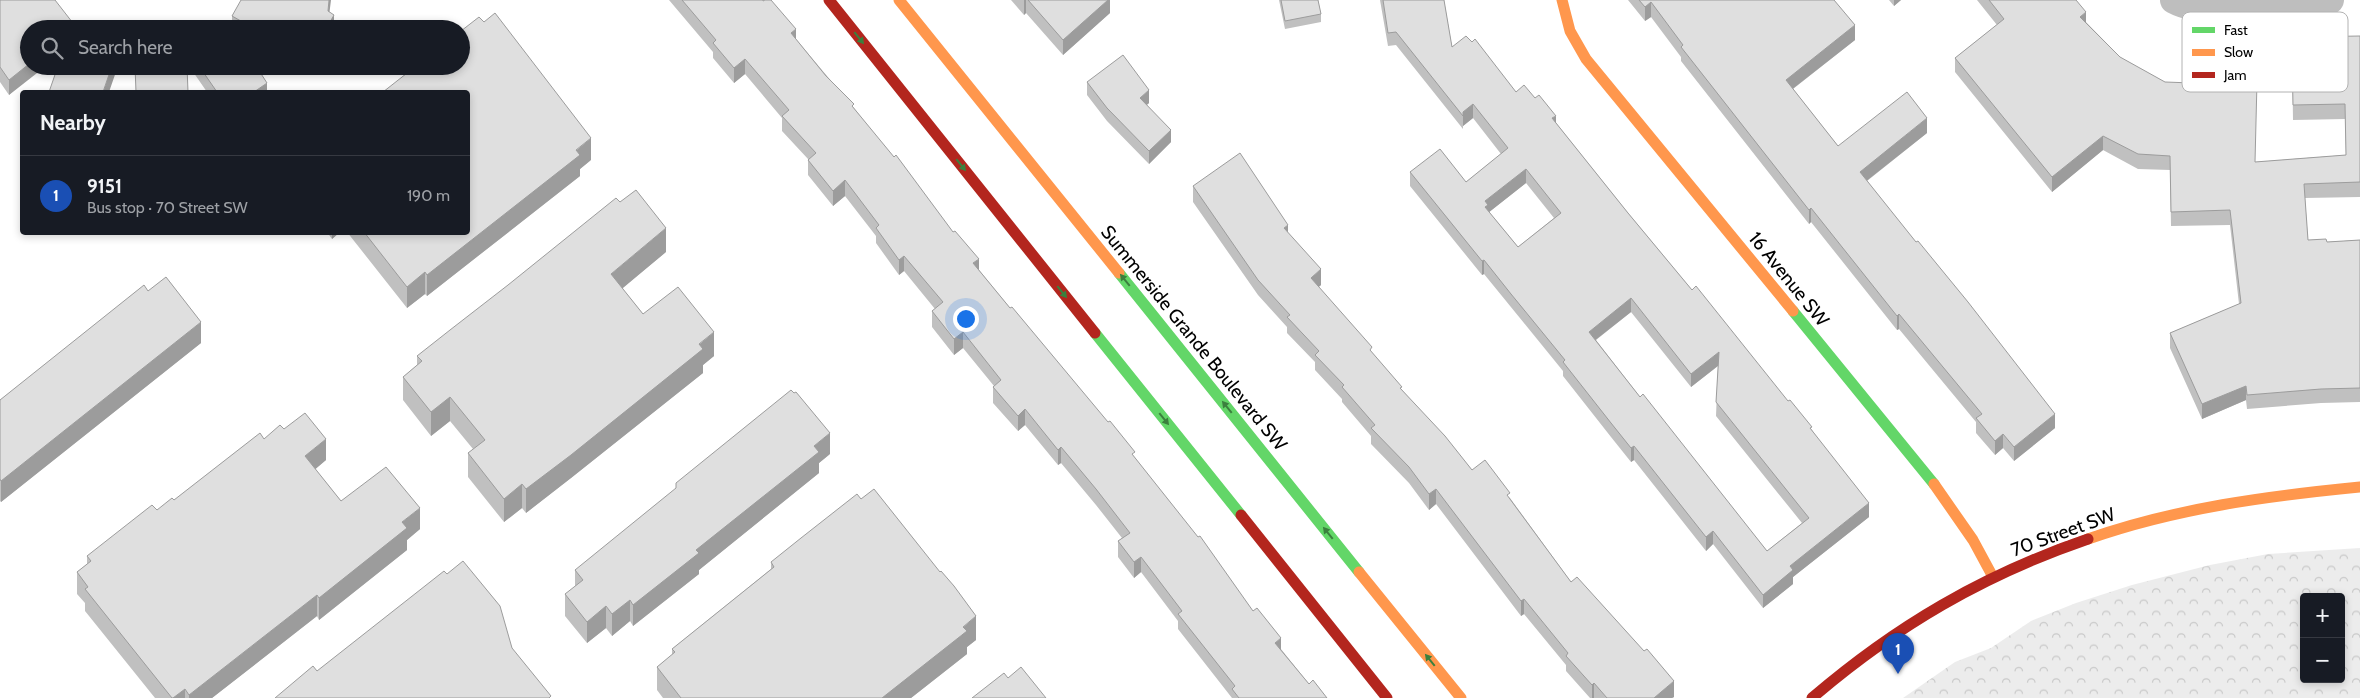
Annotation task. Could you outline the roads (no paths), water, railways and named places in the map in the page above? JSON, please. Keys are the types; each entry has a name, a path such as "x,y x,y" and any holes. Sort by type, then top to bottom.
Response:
{"street":[{"path":"829,0 1386,698"},
{"name":"Summerside Grande Boulevard SW","path":"899,0 1461,698"},
{"path":"2180,3 2205,10 2234,10 2330,0"},
{"name":"16 Avenue SW","path":"1562,1 1570,34 1586,59 1943,495 1974,540 1993,577"},
{"name":"70 Street SW","path":"1812,698 1845,670 1907,625 1993,577 2100,535 2160,518 2227,504 2294,492 2360,487"}],"place":[{"name":"9151","path":"1898,674"}]}
